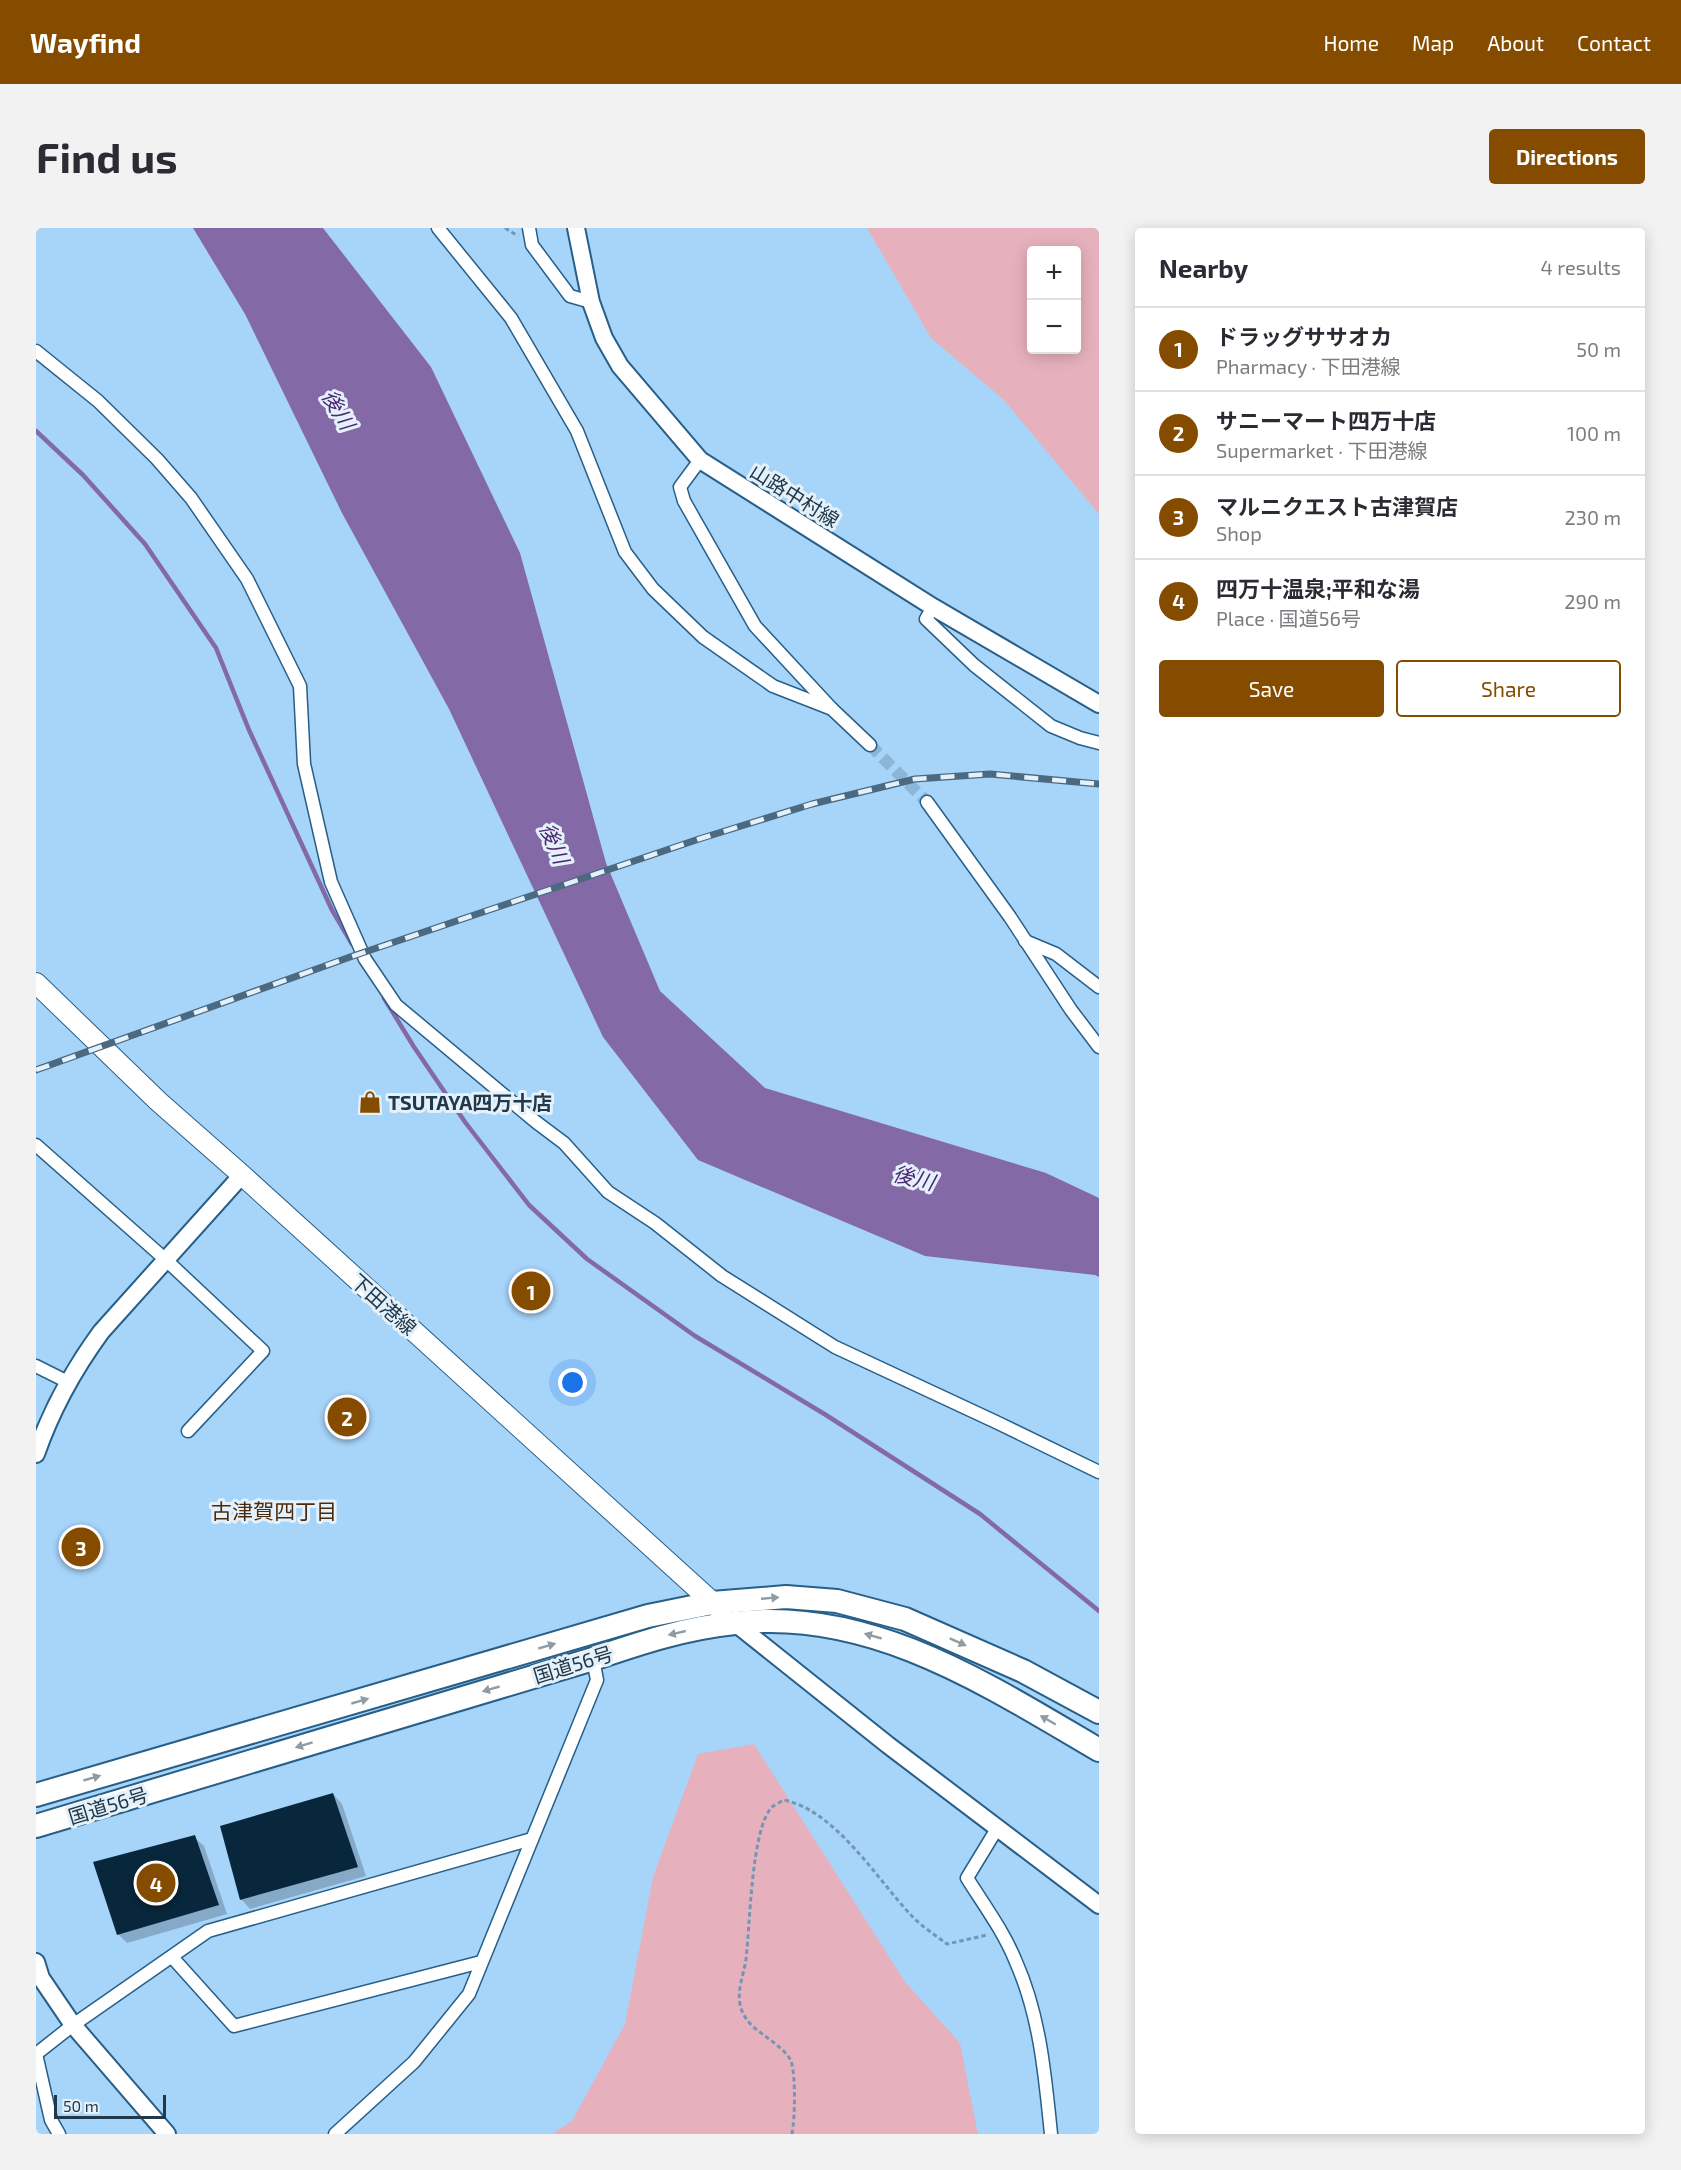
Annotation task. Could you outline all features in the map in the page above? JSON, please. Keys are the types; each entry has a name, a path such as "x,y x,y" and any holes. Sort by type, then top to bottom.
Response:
{"highway":[{"name":"国道56号","path":"36,1795 648,1616 712,1603 786,1597 837,1601 905,1619 1023,1671 1099,1712"},
{"name":"国道56号","path":"36,1826 593,1659 654,1638 685,1631 760,1621 826,1625 881,1638 980,1680 1099,1750"}],"main road":[{"name":"下田港線","path":"36,983 159,1102 735,1623"}],"street":[{"path":"438,228 511,318 577,431 625,552 653,589 703,637 773,686 832,709"},
{"path":"529,228 532,245 570,296 591,302"},
{"name":"山路中村線","path":"576,228 591,302 604,338 620,366 700,460 933,607 1099,704"},
{"path":"36,351 98,401 158,459 191,498 247,579 300,686 304,764 331,882 365,959 396,1005 564,1143 608,1192 655,1223 722,1276 835,1347 1099,1472"},
{"path":"700,460 680,487 684,501 754,626 832,709 870,745"},
{"path":"933,607 927,619 974,666 1051,726 1099,743"},
{"path":"927,802 1010,917 1071,1010 1099,1047"},
{"path":"1025,941 1056,954 1099,987"},
{"path":"36,1145 166,1260 263,1351 188,1431"},
{"path":"36,1454 68,1382 100,1332 242,1175"},
{"path":"36,1366 68,1382"},
{"path":"735,1623 888,1744 1099,1905"},
{"path":"335,2134 414,2062 469,1995 597,1680 593,1659"},
{"path":"998,1827 967,1878 1001,1932 1016,1961 1034,2010 1045,2072 1051,2134"},
{"path":"59,2134 51,2120 36,2054 73,2025 208,1931 532,1839"},
{"path":"172,1957 234,2026 481,1962"},
{"path":"36,1962 42,1978 73,2025 167,2134"}],"path":[{"path":"792,2134 794,2089 790,2061 781,2048 750,2025 740,2004 740,1987 746,1962 753,1872 761,1832 771,1808 784,1800 796,1803 840,1832 913,1917 946,1944 1001,1932"}],"shaded area":[{"path":"867,228 1099,228 1099,514 1004,400 931,338"},
{"path":"754,1744 905,1982 960,2043 978,2134 552,2134 572,2121 625,2024 653,1877 698,1754"}],"water":[{"name":"後川","path":"193,228 323,228 431,367 520,553 606,863 660,991 765,1088 1046,1173 1099,1198 1099,1277 925,1256 698,1160 603,1037 449,709 342,513 245,314"}],"building":[{"path":"333,1793 358,1867 240,1900 220,1826"},
{"path":"195,1835 219,1905 117,1935 93,1862"}],"waterway":[{"path":"36,431 83,475 145,544 216,648 249,730 332,910 352,944"},
{"path":"384,998 465,1122 529,1205 587,1259 695,1336 826,1415 980,1514 1099,1611"}],"tunnel":[{"path":"870,745 927,802"}],"railway":[{"path":"36,1070 350,957 699,839 812,804 915,779 990,774 1099,784"}],"place":[{"name":"TSUTAYA四万十店","path":"370,1102"},
{"name":"ドラッグササオカ","path":"531,1291"},
{"name":"サニーマート四万十店","path":"347,1417"},
{"name":"マルニクエスト古津賀店","path":"81,1547"},
{"name":"四万十温泉;平和な湯","path":"156,1883"}],"district":[{"name":"古津賀四丁目","path":"274,1510"}]}
